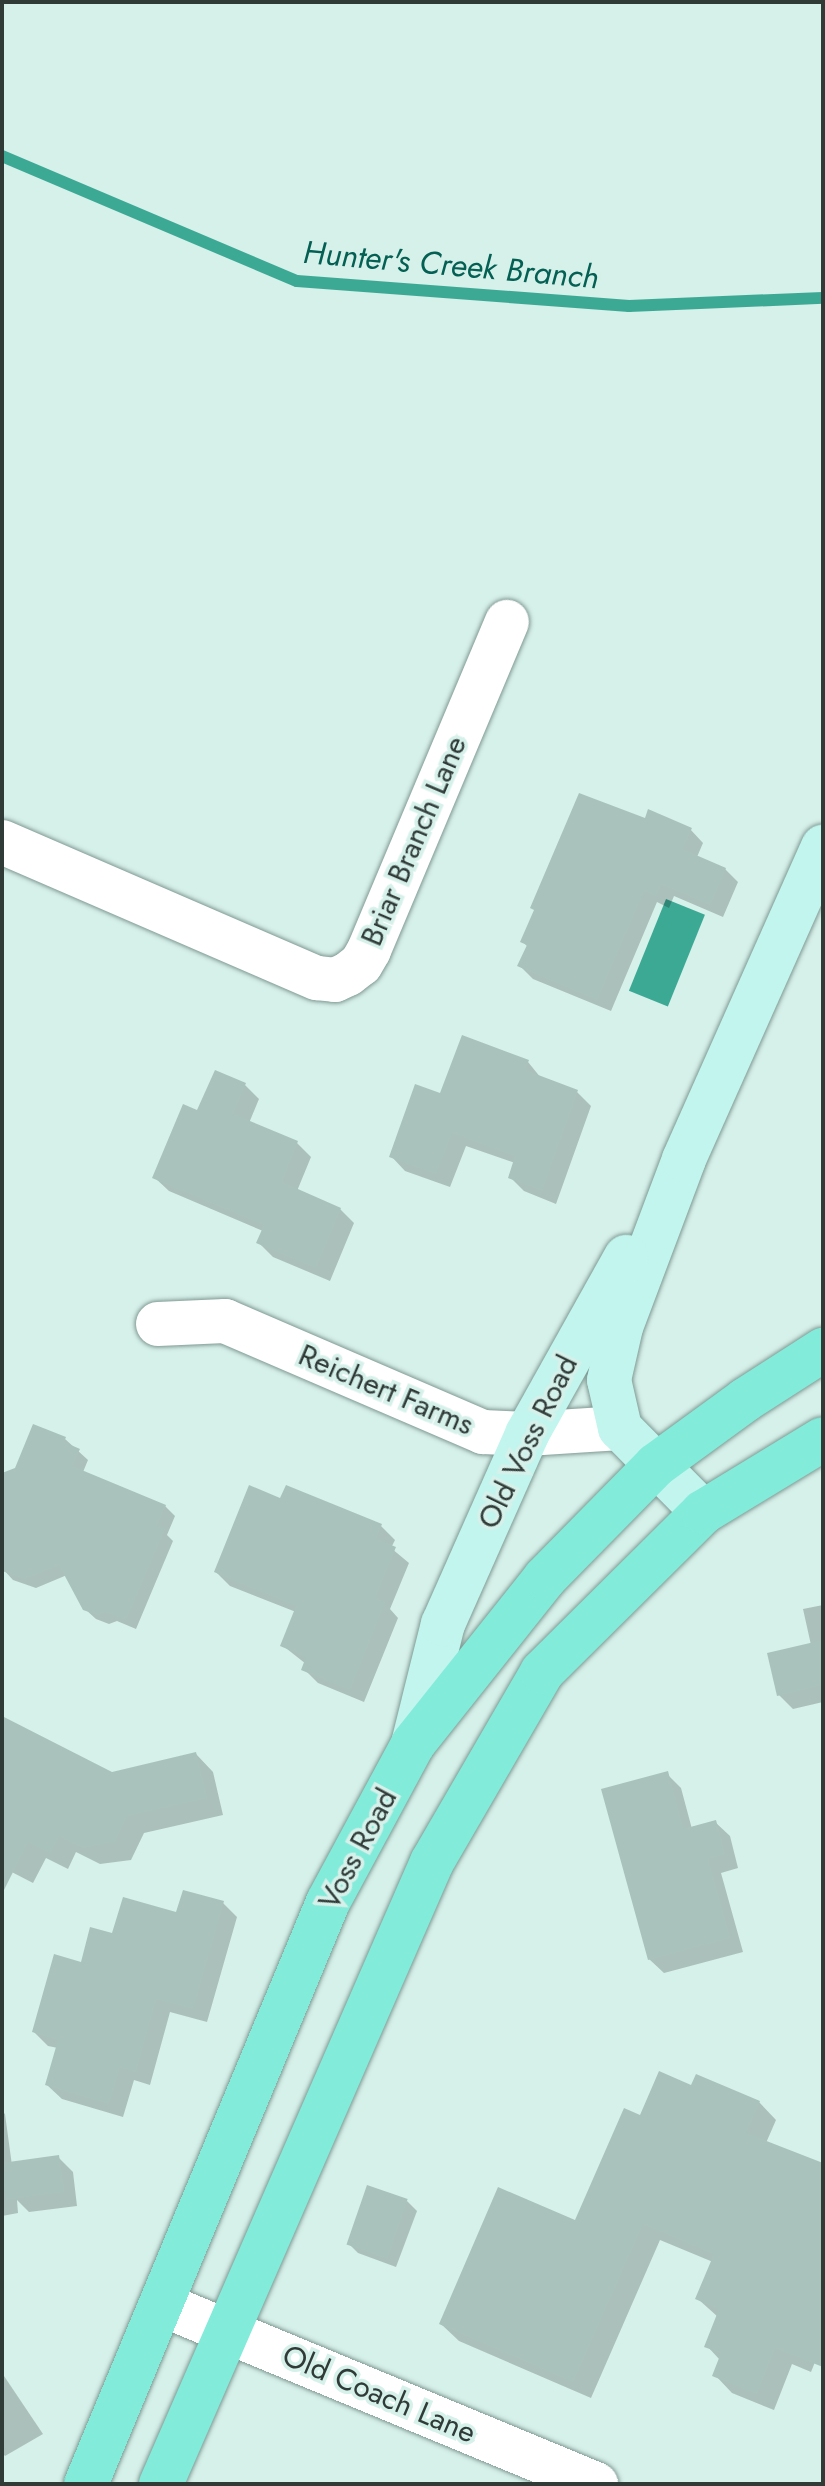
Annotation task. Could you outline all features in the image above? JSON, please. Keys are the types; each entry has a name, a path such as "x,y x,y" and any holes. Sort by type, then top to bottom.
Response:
{"main road":[{"name":"Voss Road","path":"86,2484 328,1902 413,1744 545,1578 656,1465 745,1400 823,1350"},
{"path":"161,2484 432,1862 542,1672 703,1512 823,1439"}],"street":[{"name":"Briar Branch Lane","path":"2,842 317,978 335,980 361,964 369,950 507,622"},
{"name":"Old Voss Road","path":"620,1428 609,1380 621,1327 684,1159 823,847"},
{"name":"Old Voss Road","path":"413,1744 443,1624 527,1434 590,1318 684,1159"},
{"name":"Reichert Farms","path":"158,1324 225,1321 483,1432 527,1434 620,1428"},
{"path":"620,1428 703,1512"},
{"name":"Old Coach Lane","path":"161,2304 596,2484"}],"shaded area":[{"path":"666,899 705,915 668,1007 629,991"}],"building":[{"path":"579,793 645,818 648,809 692,828 682,849 726,868 710,905 661,884 656,896 644,891 597,1000 517,966 527,945 520,942 534,910 530,908"},
{"path":"462,1035 529,1060 525,1070 578,1090 542,1191 508,1178 515,1156 452,1133 436,1174 389,1157 415,1084 440,1093"},
{"path":"215,1070 246,1083 233,1114 298,1141 282,1182 341,1208 316,1268 256,1243 264,1225 152,1178 183,1104 197,1110"},
{"path":"33,1424 66,1437 64,1442 80,1449 72,1466 166,1505 157,1526 165,1529 126,1620 106,1612 98,1615 83,1610 59,1565 25,1579 2,1571 2,1473 15,1468"},
{"path":"249,1485 280,1498 286,1485 382,1524 376,1539 396,1547 375,1598 385,1602 350,1690 301,1670 306,1657 280,1646 296,1606 214,1572"},
{"path":"823,1640 823,1685 777,1696 767,1653"},
{"path":"2,1716 112,1772 196,1752 207,1798 127,1816 115,1841 83,1848 59,1836 50,1853 28,1842 2,1894"},
{"path":"668,1771 683,1829 716,1820 725,1854 708,1859 730,1938 648,1960 601,1789"},
{"path":"183,1890 224,1901 193,2009 156,1999 136,2072 120,2067 109,2104 45,2085 58,2040 32,2032 54,1954 81,1962 90,1927 112,1933 123,1897 176,1912"},
{"path":"659,2071 691,2085 696,2074 760,2101 746,2133 823,2163 823,2367 775,2348 757,2394 712,2376 721,2353 704,2347 719,2309 695,2299 714,2254 643,2224 573,2382 439,2324 498,2187 575,2220 624,2108 640,2115"},
{"path":"59,2155 64,2192 7,2200 2,2163"},
{"path":"367,2185 408,2199 387,2259 346,2245"}],"waterway":[{"name":"Hunter's Creek Branch","path":"2,156 297,281 629,306 823,298"}]}
